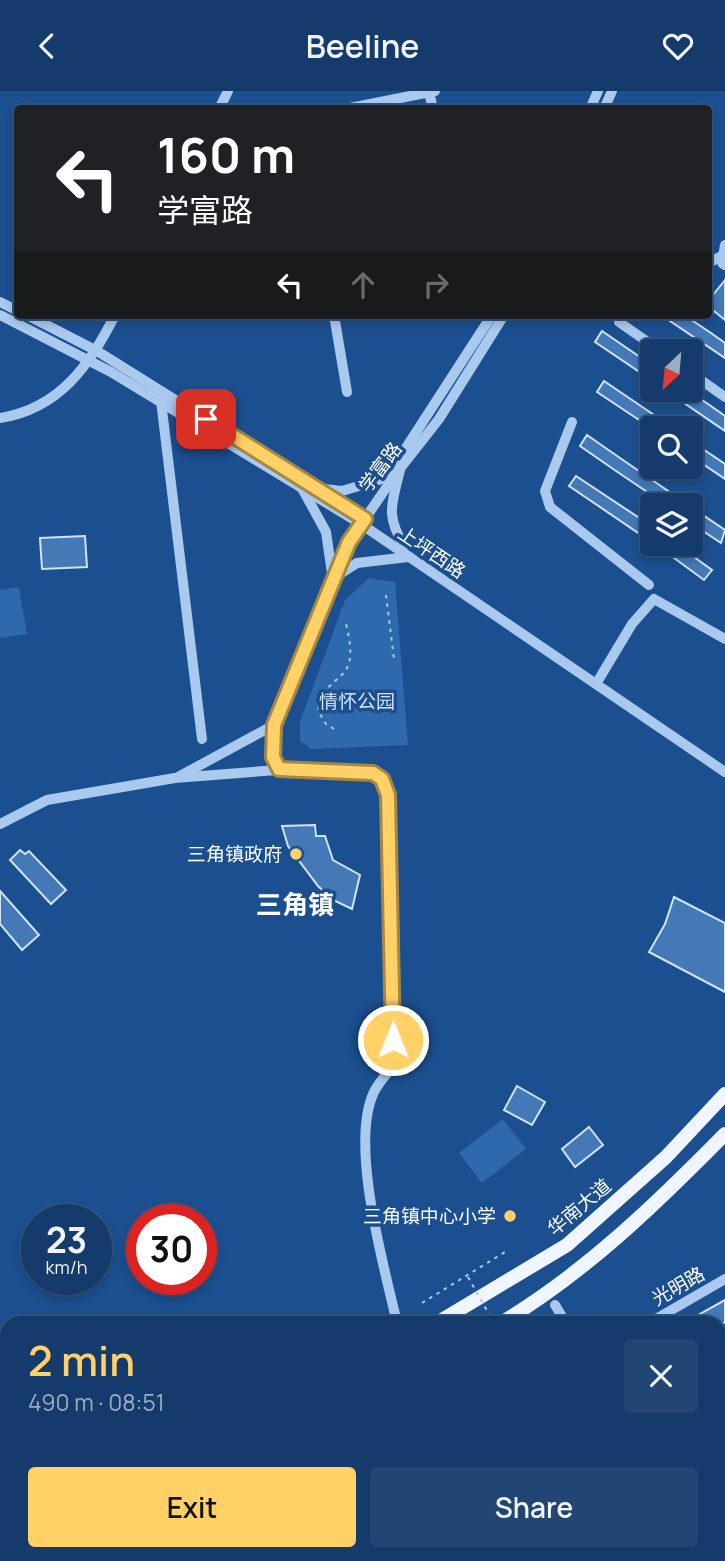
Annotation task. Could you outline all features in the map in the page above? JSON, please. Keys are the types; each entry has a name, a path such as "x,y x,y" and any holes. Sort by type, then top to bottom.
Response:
{"main road":[{"name":"华南大道","path":"449,1316 567,1245 666,1157 725,1094"},
{"path":"512,1316 545,1297 648,1213 725,1134"}],"street":[{"path":"365,105 432,92"},
{"name":"上坪西路","path":"0,315 88,359 360,520"},
{"name":"上坪西路","path":"35,319 97,351 315,488 725,765"},
{"path":"0,418 14,416 54,399 97,351 113,319"},
{"path":"335,319 347,392"},
{"name":"学富路","path":"279,769 273,757 274,725 360,520 489,319"},
{"name":"学富路","path":"360,520 439,419 502,319"},
{"path":"619,322 643,339"},
{"path":"704,382 725,397"},
{"path":"161,401 202,739"},
{"path":"572,422 545,491 550,507 649,585"},
{"path":"315,488 342,491 398,471"},
{"path":"302,488 326,532 334,579 357,563 406,551 394,529 390,505 398,471"},
{"name":"上坪西路","path":"406,551 725,772"},
{"path":"599,680 632,624 654,599 725,639"},
{"path":"175,778 274,725"},
{"path":"0,824 47,800 175,778 279,769 373,773 382,779 388,795 393,1066 374,1092 363,1141 383,1262 395,1316"},
{"name":"光明路","path":"661,1316 725,1279"},
{"path":"555,1305 562,1316"}],"path":[{"path":"386,595 394,659"},
{"path":"334,729 326,724 318,711 320,699 328,687 342,678 352,657 346,624"},
{"path":"422,1303 505,1252"},
{"path":"468,1276 491,1316"}],"green space":[{"name":"情怀公园","path":"369,578 395,582 408,745 311,749 300,741 300,722 345,600"},
{"path":"19,587 27,634 0,638 0,590"},
{"path":"503,1119 526,1149 482,1183 459,1153"}],"building":[{"path":"725,280 725,320 712,309 712,296"},
{"path":"667,319 690,319 725,343 725,358 704,344 704,339 697,339"},
{"path":"602,331 640,357 640,372 595,342"},
{"path":"604,381 655,416 640,416 640,420 597,392"},
{"path":"704,401 708,404 725,416 725,431 684,403"},
{"path":"587,435 640,472 640,479 651,479 671,493 649,493 580,446"},
{"path":"703,449 725,464 725,479 703,464"},
{"path":"576,476 640,518 640,534 569,486"},
{"path":"703,515 725,530 721,543 703,531"},
{"path":"85,536 87,567 42,569 40,538"},
{"path":"671,556 693,556 712,570 704,580"},
{"path":"315,825 316,836 325,836 333,860 360,875 352,909 333,900 318,886 288,846 282,826"},
{"path":"20,850 25,854 29,851 66,890 51,904 10,860"},
{"path":"0,891 39,935 22,950 0,924"},
{"path":"674,897 725,923 725,992 649,952 665,924"},
{"path":"517,1086 545,1102 532,1125 504,1110"},
{"path":"589,1127 603,1145 575,1167 562,1149"},
{"path":"725,1300 725,1316 696,1316"}],"place":[{"name":"三角镇政府","path":"296,854"},
{"name":"三角镇中心小学","path":"510,1216"}],"district":[{"name":"三角镇","path":"295,904"}],"route":[{"path":"206,419 365,519 349,542 274,725 273,757 279,769 373,773 382,779 388,795 393,1040"}]}
